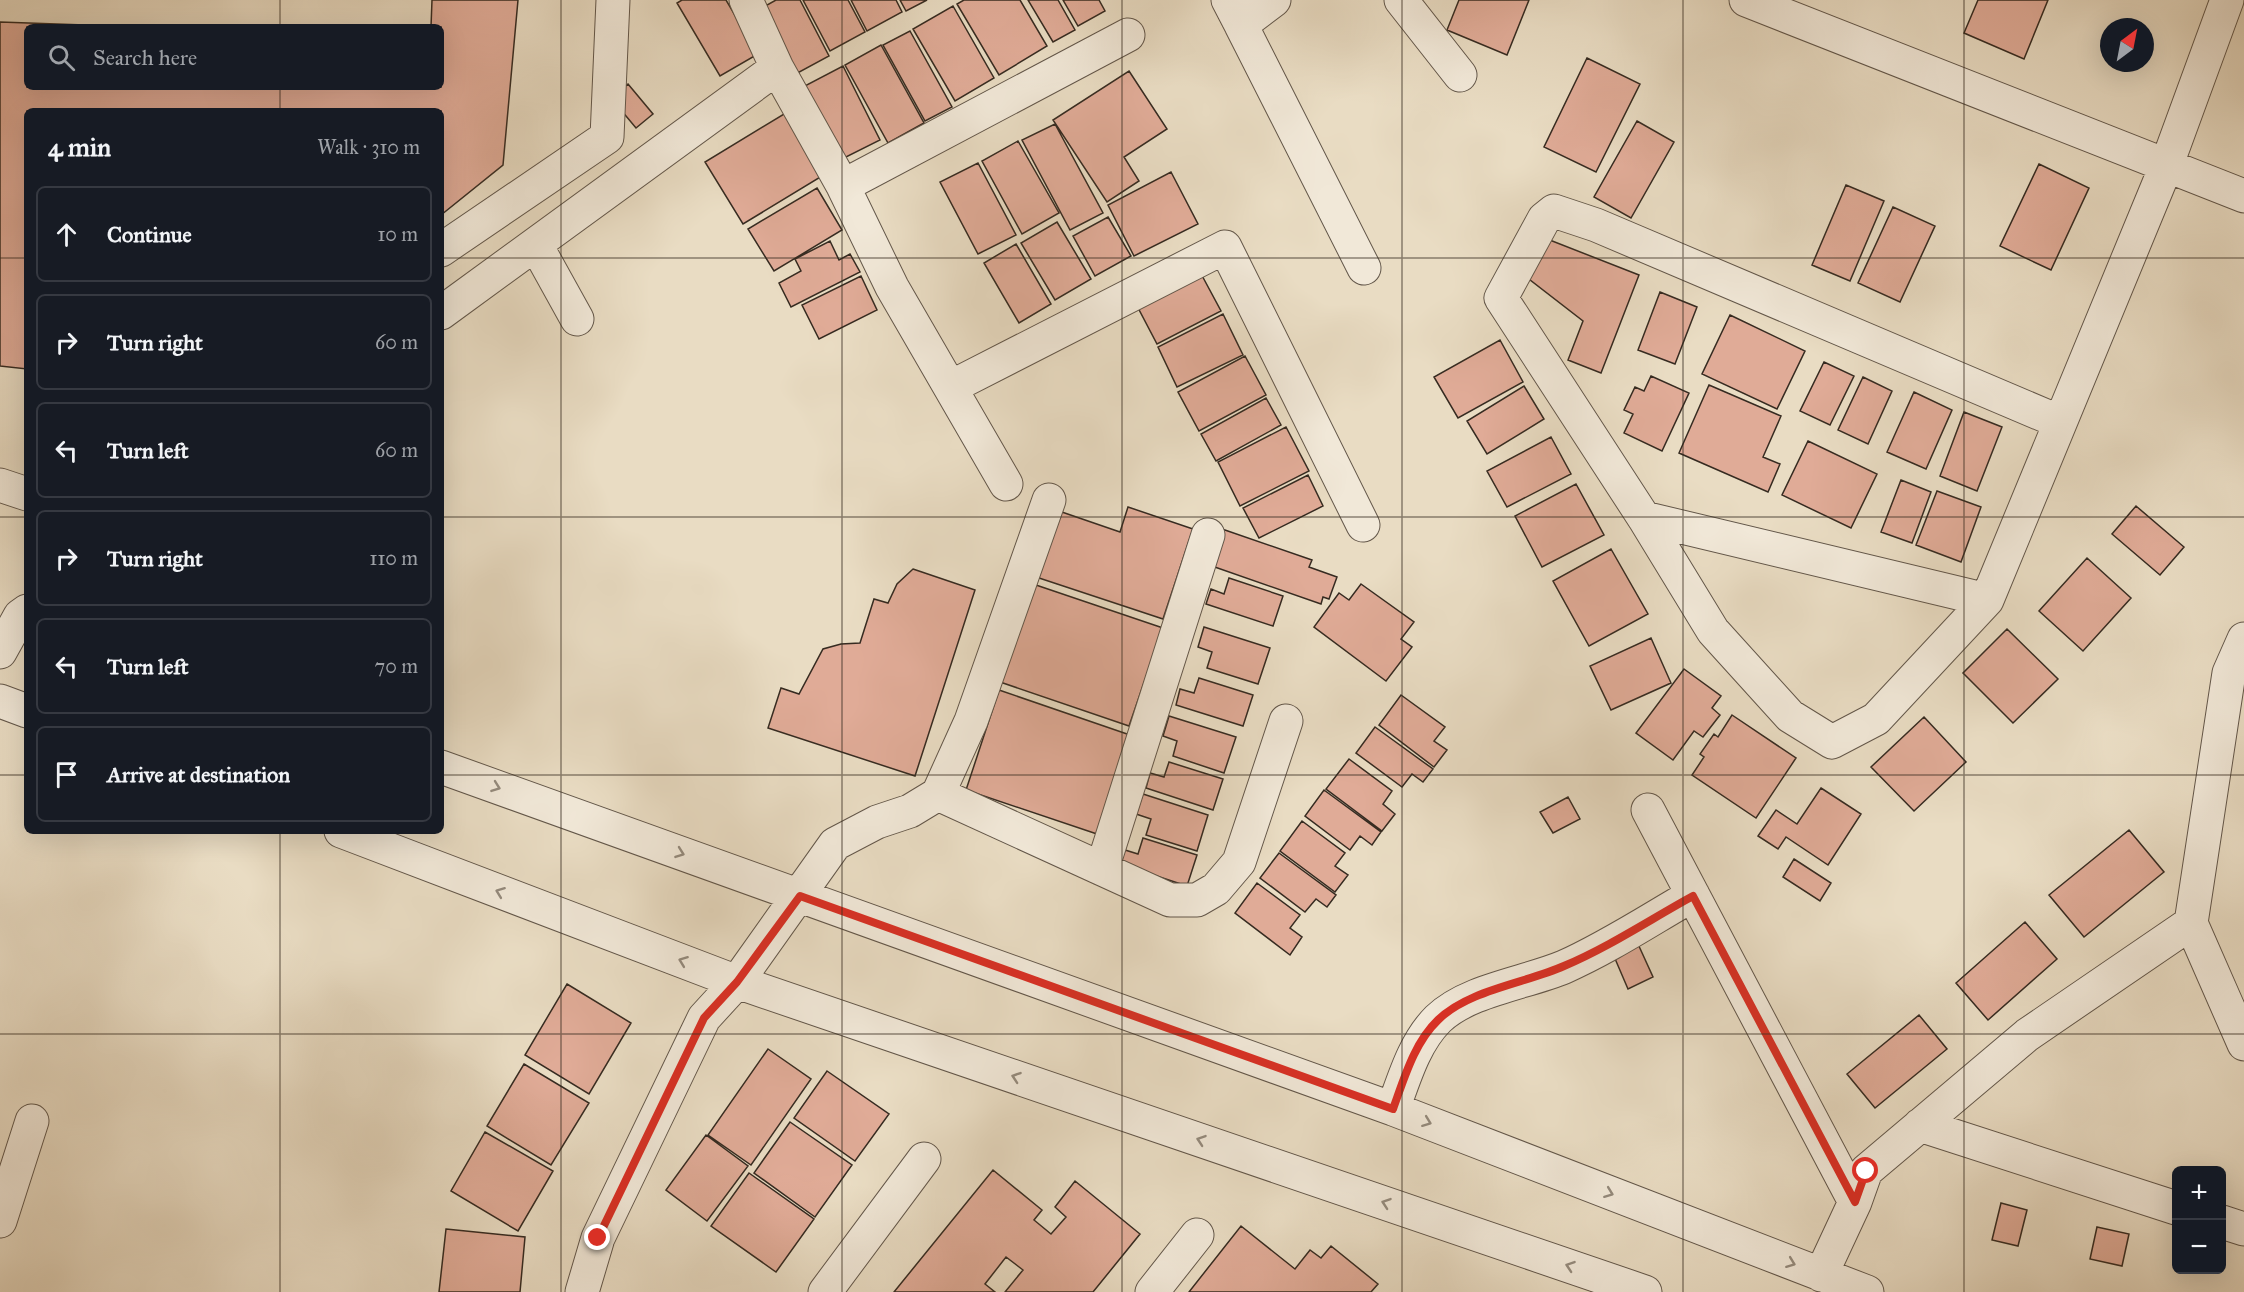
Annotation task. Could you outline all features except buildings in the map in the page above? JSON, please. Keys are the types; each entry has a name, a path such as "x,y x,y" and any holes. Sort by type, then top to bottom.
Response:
{"street":[{"path":"444,248 606,137 613,0"},
{"path":"746,0 777,68 843,186 892,286 1006,484"},
{"path":"1274,0 1234,12 1365,268"},
{"path":"1401,0 1460,75"},
{"path":"1746,0 2244,196"},
{"path":"2060,422 1596,225 1554,211 1544,219 1501,298 1644,518 1713,631 1790,716 1832,742 1876,719 1987,600 2167,164 2227,0"},
{"path":"843,186 1128,35"},
{"path":"444,311 777,68"},
{"path":"536,245 577,319"},
{"path":"951,387 1225,247 1363,525"},
{"path":"0,485 24,493"},
{"path":"582,1292 598,1238 704,1018 737,982 800,896 834,844 877,822 910,811 938,794 971,721 1048,500"},
{"path":"1644,518 1987,600"},
{"path":"1102,869 1208,535"},
{"path":"0,652 18,614"},
{"path":"2244,639 2229,673 2191,923 2244,1044"},
{"path":"0,701 24,710"},
{"path":"938,794 1170,900 1197,900 1216,889 1239,862 1286,720"},
{"path":"444,768 1393,1109 1867,1292"},
{"path":"1648,810 1855,1202"},
{"path":"349,834 737,982 1645,1292"},
{"path":"1393,1109 1411,1061 1425,1037 1437,1020 1456,1005 1563,967 1693,896"},
{"path":"1821,1275 1855,1202 1866,1171 2027,1035 2191,923"},
{"path":"0,1221 32,1121"},
{"path":"1920,1125 2172,1207"},
{"path":"825,1292 924,1159"},
{"path":"2226,1223 2244,1230"},
{"path":"1152,1292 1197,1235"}],"route":[{"path":"598,1238 704,1018 737,982 800,896 1393,1109 1411,1061 1425,1037 1437,1020 1456,1005 1563,967 1693,896 1855,1202 1866,1171"}]}
